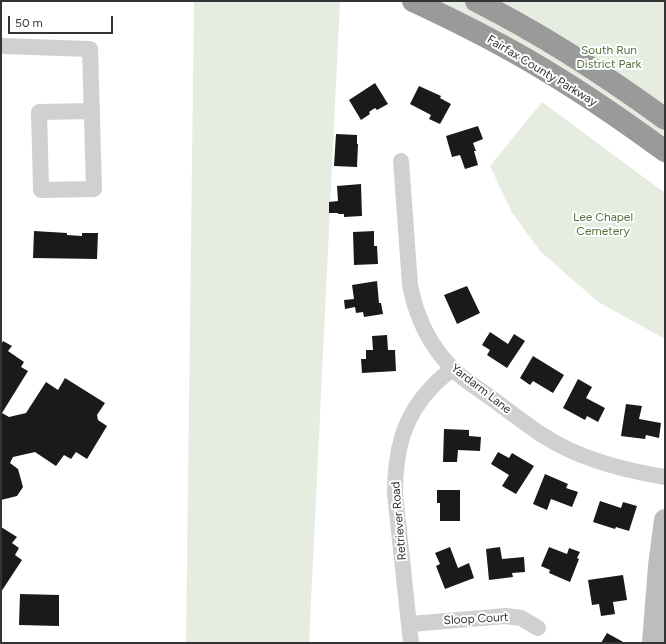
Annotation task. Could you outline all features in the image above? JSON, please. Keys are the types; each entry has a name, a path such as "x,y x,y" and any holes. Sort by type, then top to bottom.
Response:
{"highway":[{"name":"Fairfax County Parkway","path":"413,1 466,27 538,66 598,104 665,151"},
{"path":"476,1 564,50 624,89 665,119"}],"main road":[{"path":"653,643 659,566 665,520"}],"street":[{"path":"1,46 90,50 92,111 94,188 41,190 39,112 92,111"},
{"name":"Yardarm Lane","path":"401,161 410,285 413,302 422,327 435,348 452,369 523,422 573,452 611,466 634,472 665,477"},
{"name":"Retriever Road","path":"412,643 395,494 397,454 405,428 413,412 432,387 452,369"},
{"name":"Sloop Court","path":"410,624 506,616 521,618 538,628"}],"green space":[{"path":"194,1 340,1 309,643 186,643"},
{"name":"South Run District Park","path":"416,1 665,1 665,164 519,62"},
{"name":"Lee Chapel Cemetery","path":"542,102 665,193 665,339 598,302 540,251 511,211 490,166"}],"building":[{"path":"375,83 388,104 377,110 375,108 369,112 370,114 361,120 349,100"},
{"path":"419,86 441,96 440,98 451,104 440,124 429,119 431,115 410,104"},
{"path":"478,126 483,139 473,143 478,165 465,169 460,155 452,157 446,136"},
{"path":"336,134 357,135 357,167 334,166"},
{"path":"361,184 362,216 344,217 344,214 329,213 329,202 338,201 337,186"},
{"path":"34,231 67,233 67,235 82,236 82,233 98,233 97,259 33,258"},
{"path":"374,231 374,246 377,246 378,264 354,265 353,232"},
{"path":"377,281 379,303 381,303 383,314 364,317 363,312 356,313 355,307 345,309 344,300 354,299 352,285"},
{"path":"467,286 480,313 457,324 444,295"},
{"path":"490,332 508,344 514,334 525,341 507,368 487,355 490,350 482,345"},
{"path":"387,335 388,350 395,350 396,371 362,373 361,359 366,359 366,350 373,350 372,336"},
{"path":"3,341 12,346 8,351 24,362 21,367 28,371 2,413 9,417 26,413 46,382 58,390 65,378 105,403 97,415 98,420 107,426 87,459 76,452 71,459 64,455 56,466 35,452 13,457 10,463 18,469 23,487 17,496 1,500 1,345"},
{"path":"533,356 564,375 553,393 533,381 530,385 520,378"},
{"path":"578,379 592,387 586,398 605,408 598,422 587,416 585,420 563,408"},
{"path":"626,404 642,406 639,419 661,423 659,438 646,435 645,439 621,436"},
{"path":"444,429 469,430 469,436 481,437 480,451 458,450 457,462 443,462"},
{"path":"498,452 509,458 512,453 534,466 516,494 502,486 509,475 491,464"},
{"path":"545,474 568,484 566,488 578,492 572,507 551,499 547,510 533,504"},
{"path":"437,490 460,490 460,521 440,521 440,503 437,503"},
{"path":"600,501 621,508 623,502 637,506 629,531 616,527 615,529 593,522"},
{"path":"1,527 17,537 12,543 19,548 15,555 22,560 1,592"},
{"path":"450,547 458,568 469,563 474,578 445,589 436,566 440,564 435,553"},
{"path":"500,547 502,559 524,557 525,572 512,573 513,577 489,580 486,549"},
{"path":"549,547 567,554 569,548 580,552 577,558 579,559 570,582 549,573 550,570 541,566"},
{"path":"623,575 627,600 613,602 615,614 601,616 599,604 592,605 588,580"},
{"path":"20,594 59,595 59,626 19,625"},
{"path":"607,633 625,643 601,643"}]}
